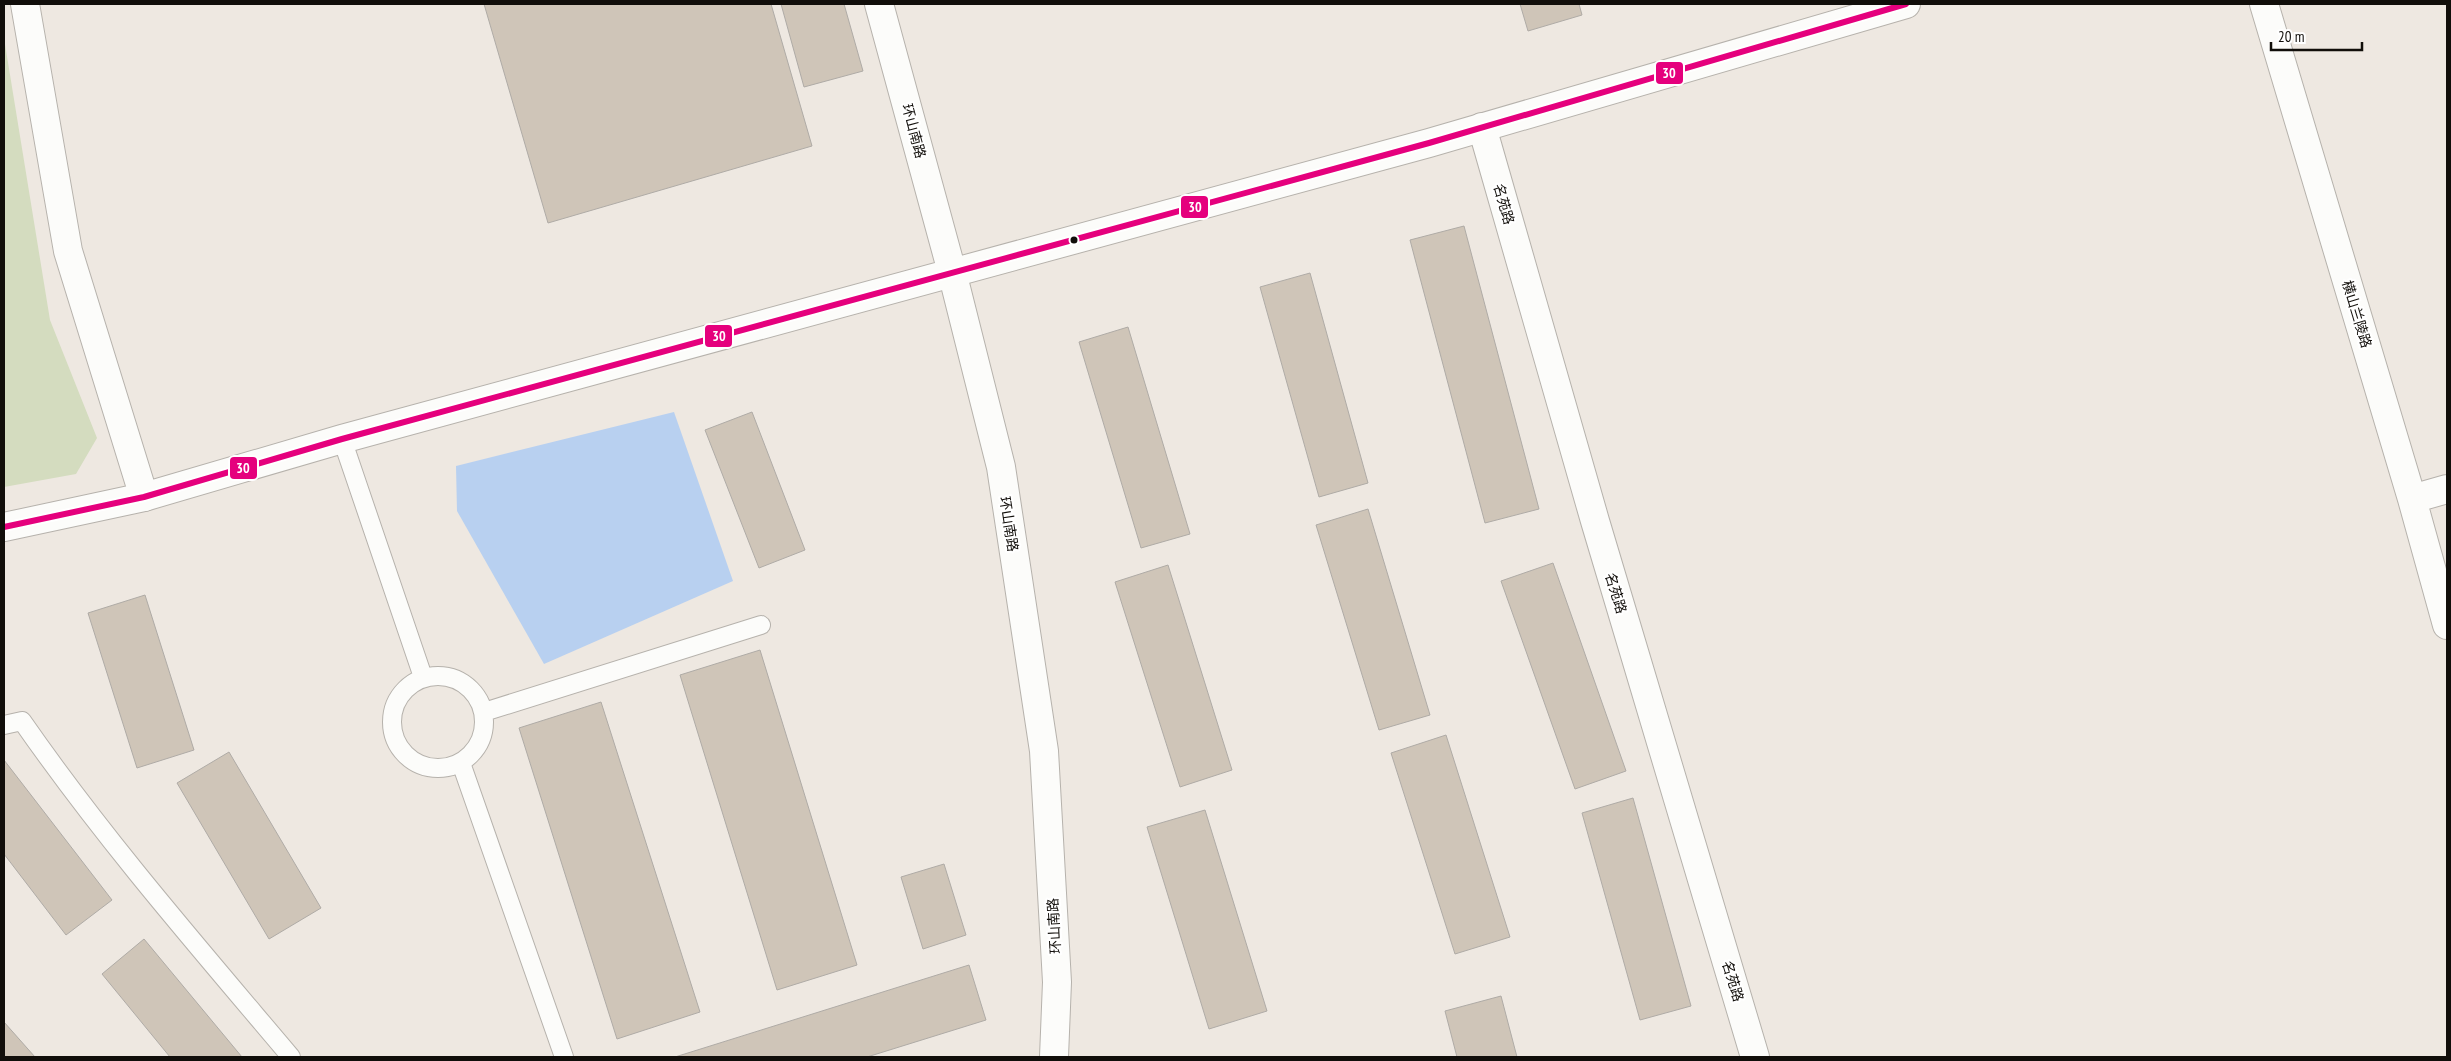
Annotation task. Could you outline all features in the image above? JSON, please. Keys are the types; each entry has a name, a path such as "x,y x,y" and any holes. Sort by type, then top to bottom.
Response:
{"street":[{"path":"25,4 68,251 144,497"},
{"name":"环山南路","path":"879,4 952,272 1001,467 1044,751 1057,982 1054,1057"},
{"path":"4,527 144,497 342,439 1482,127 1906,4"},
{"name":"横山兰陵路","path":"2264,4 2412,499 2447,624"},
{"name":"名苑路","path":"1482,127 1594,520 1756,1057"},
{"path":"2412,499 2447,489"}],"lane":[{"path":"342,439 423,677"},
{"path":"484,712 761,625"},
{"path":"439,674 454,677 468,686 478,697 484,712 485,727 480,741 472,754 461,762 444,768 427,767 412,760 399,748 393,732 392,715 397,698 408,685 423,677 439,674"},
{"path":"4,726 22,721 46,755 175,921 291,1057"},
{"path":"461,762 564,1057"}],"green space":[{"path":"4,38 50,320 97,438 76,474 4,487"}],"water":[{"path":"674,412 733,581 544,664 457,511 456,466"}],"building":[{"path":"484,4 771,4 812,146 548,223"},
{"path":"781,4 844,4 863,71 804,87"},
{"path":"1520,4 1579,4 1582,15 1528,31"},
{"path":"1464,226 1539,509 1485,523 1410,240"},
{"path":"1310,273 1368,483 1319,497 1260,287"},
{"path":"1128,327 1190,534 1141,548 1079,342"},
{"path":"752,412 805,550 759,568 705,430"},
{"path":"1368,509 1430,715 1379,730 1316,525"},
{"path":"1553,563 1626,771 1575,789 1501,581"},
{"path":"1168,565 1232,770 1180,787 1115,582"},
{"path":"145,595 194,750 137,768 88,613"},
{"path":"760,650 857,965 777,990 680,675"},
{"path":"601,702 700,1012 617,1039 519,728"},
{"path":"1446,735 1510,937 1455,954 1391,753"},
{"path":"229,752 321,908 269,939 177,783"},
{"path":"4,760 112,900 66,935 4,854"},
{"path":"1633,798 1691,1006 1640,1020 1582,813"},
{"path":"1205,810 1267,1011 1209,1029 1147,827"},
{"path":"944,864 966,935 923,949 901,877"},
{"path":"144,939 242,1057 170,1057 102,974"},
{"path":"969,965 986,1020 867,1057 675,1057"},
{"path":"1501,996 1517,1057 1457,1057 1445,1011"},
{"path":"4,1022 35,1057 4,1057"}],"transit line":[{"name":"30","path":"4,527 144,497 342,439 1429,143 1906,4"}]}
